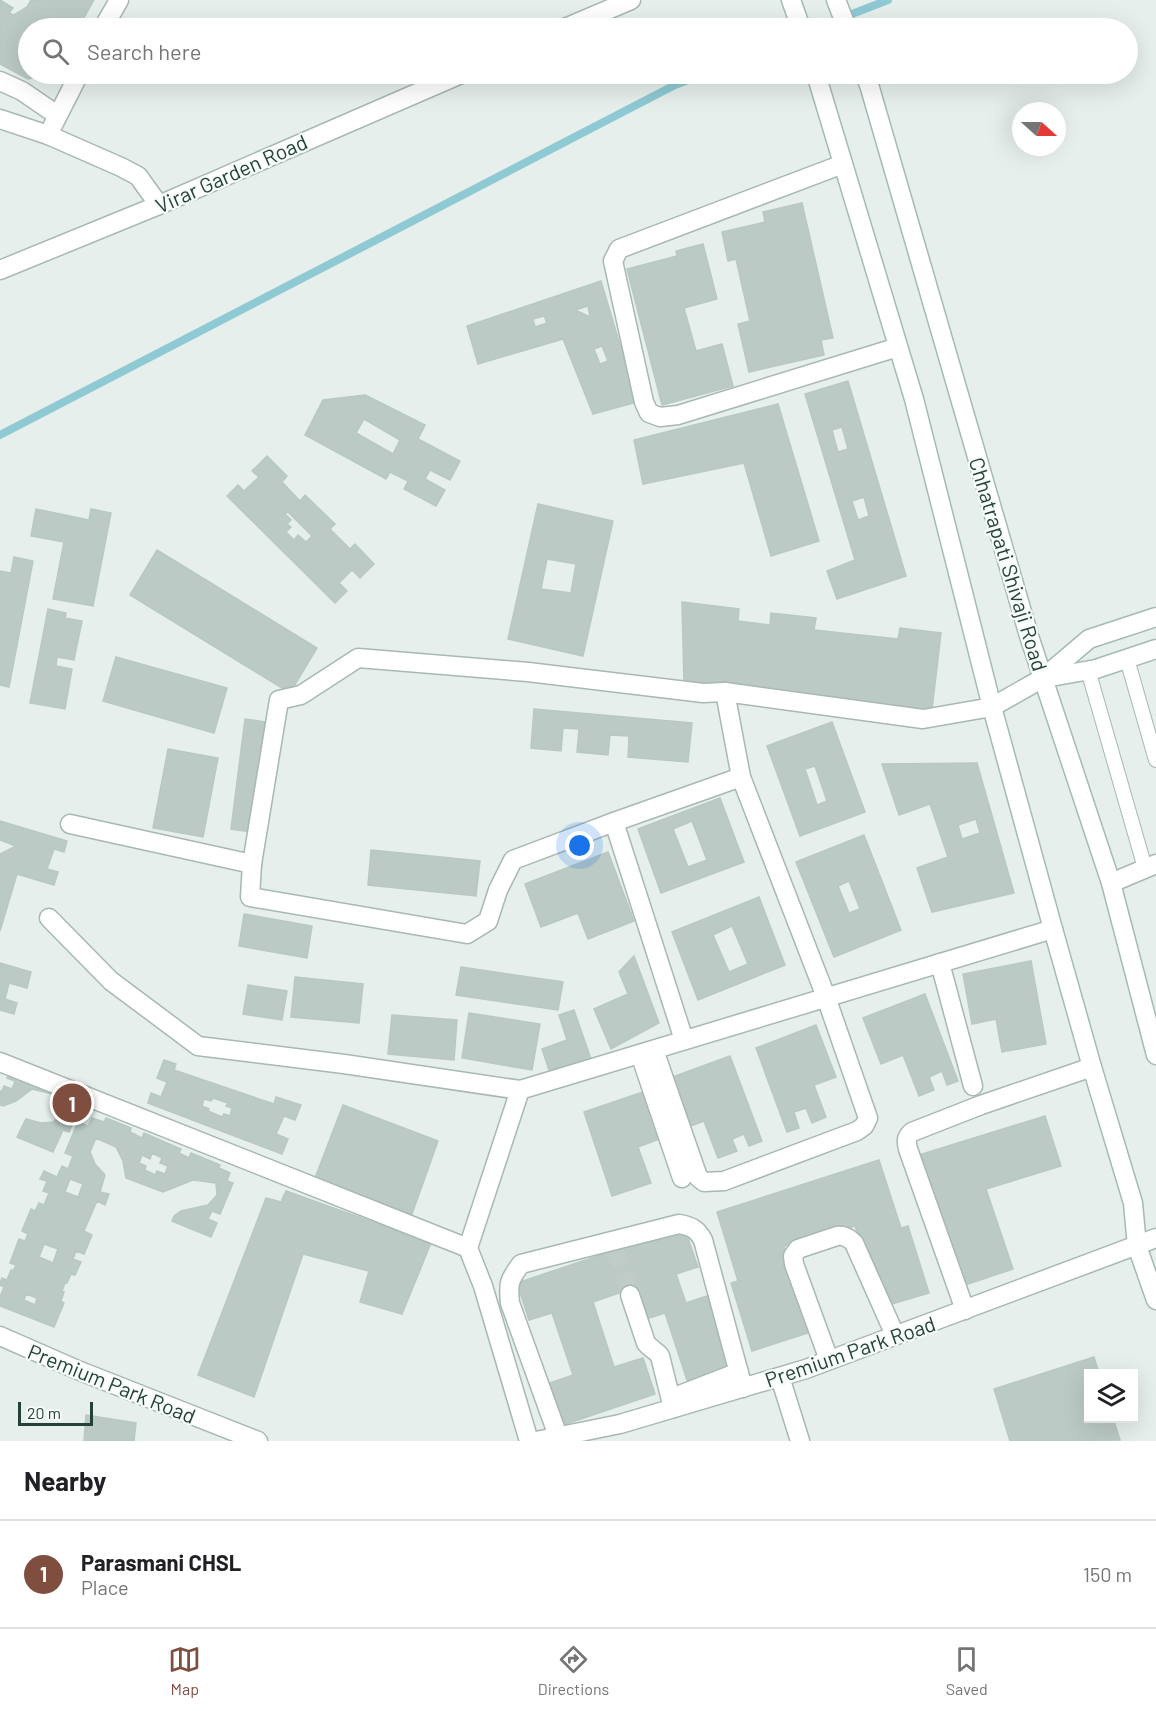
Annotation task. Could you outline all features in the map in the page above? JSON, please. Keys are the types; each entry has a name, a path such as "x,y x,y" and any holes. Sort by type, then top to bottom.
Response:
{"street":[{"path":"109,18 119,0"},
{"path":"589,18 631,0"},
{"path":"836,0 843,18"},
{"path":"792,1 798,18"},
{"path":"0,81 22,91 57,115"},
{"path":"48,135 74,84"},
{"name":"Virar Garden Road","path":"0,270 159,205 438,84"},
{"path":"819,84 916,411 992,706 1053,929 1133,1203 1137,1246 1156,1300"},
{"name":"Chhatrapati Shivaji Road","path":"868,84 1029,636 1111,883 1156,1054"},
{"path":"0,119 48,135 121,166 138,176 159,205"},
{"path":"843,164 619,249 613,261 644,402 649,413 660,417 678,415 898,347"},
{"path":"741,777 513,860 498,890 488,921 467,934 250,897 252,864 279,700 301,695 358,658 528,672 703,693 725,692 923,719 992,706 1043,678 1089,639 1156,617"},
{"path":"1043,678 1088,670 1156,649"},
{"path":"647,1052 698,1177 704,1182 724,1181 857,1131 864,1126 868,1118 826,997 741,777 725,692"},
{"path":"614,822 684,1040"},
{"path":"70,824 252,864"},
{"path":"1111,883 1151,866"},
{"path":"49,918 111,981 198,1046 345,1064 520,1090 1053,929"},
{"path":"940,963 973,1086"},
{"path":"647,1052 682,1178"},
{"path":"0,1062 468,1248"},
{"path":"964,1310 908,1149 906,1140 909,1134 981,1105 1092,1067"},
{"path":"520,1090 468,1248 483,1286 529,1441"},
{"path":"556,1432 510,1303 508,1287 512,1276 521,1264 613,1245 679,1224 690,1226 703,1240 741,1380"},
{"path":"829,1360 794,1264 793,1257 798,1249 841,1235 850,1239 854,1243 895,1335"},
{"name":"Premium Park Road","path":"536,1441 556,1432 620,1424 672,1403 741,1380 780,1377 1156,1238"},
{"path":"630,1295 646,1343 660,1356 672,1403"},
{"name":"Premium Park Road","path":"0,1336 80,1371 258,1441"},
{"path":"780,1377 800,1441"}],"lane":[{"path":"1127,658 1156,760"},
{"path":"1088,670 1151,866"}],"building":[{"path":"0,0 13,8 9,13 14,15 27,7 31,0 94,0 84,18 18,18 18,74 0,64"},
{"path":"802,203 833,338 821,340 824,355 749,372 738,324 750,321 736,259 728,261 722,232 765,222 763,212"},
{"path":"703,244 717,299 684,308 696,351 722,344 733,386 662,405 627,269 677,256 676,251"},
{"path":"601,281 637,402 593,414 563,339 478,364 467,326","holes":["588,306 590,317 575,310","544,316 547,323 535,327 533,319","602,346 608,361 600,364 594,349"]},
{"path":"848,381 906,576 837,599 827,571 855,560 805,394","holes":["842,427 848,449 838,452 832,430","864,497 869,516 858,520 852,501"]},
{"path":"365,395 425,425 418,439 460,461 450,480 430,470 425,479 445,490 436,506 404,489 408,481 390,472 386,479 305,435 323,400","holes":["364,419 400,440 393,454 356,433"]},
{"path":"778,404 819,541 771,556 744,463 643,484 634,440"},
{"path":"267,456 287,476 282,482 300,501 305,495 335,524 330,529 350,549 355,544 374,564 360,578 352,570 339,583 347,591 335,603 227,496 238,485 244,491 259,477 252,471","holes":["288,512 312,536 306,542 298,535 294,540 286,532 291,527 287,524 291,520 285,514"]},
{"path":"538,504 613,521 583,656 508,639","holes":["547,559 576,564 571,593 541,589"]},
{"path":"36,509 89,520 91,509 111,513 93,606 53,599 64,542 31,536"},
{"path":"157,550 317,648 290,693 130,595"},
{"path":"14,557 33,561 9,687 0,685 0,571 11,573"},
{"path":"682,602 739,609 738,621 770,625 771,613 816,618 814,630 898,639 900,628 941,633 932,710 684,684"},
{"path":"48,609 66,613 65,618 82,621 74,660 57,657 56,666 72,669 65,709 30,703"},
{"path":"116,657 227,688 214,733 103,701"},
{"path":"534,709 692,723 688,762 628,757 629,736 610,735 608,755 577,752 579,729 563,728 561,751 531,748"},
{"path":"245,719 272,723 257,833 231,829"},
{"path":"832,722 865,812 800,836 767,746","holes":["815,766 827,801 817,805 805,769"]},
{"path":"168,749 218,758 203,837 153,828"},
{"path":"977,763 1014,893 932,912 917,868 948,857 930,804 899,815 882,764","holes":["976,819 980,833 962,839 958,825"]},
{"path":"720,798 744,862 661,893 638,829","holes":["692,821 707,860 688,867 673,829"]},
{"path":"0,821 67,841 64,852 54,849 47,869 58,872 54,885 17,874 0,931 0,854 16,846 0,840"},
{"path":"864,835 901,930 834,957 796,862","holes":["849,881 860,909 849,913 838,886"]},
{"path":"371,850 480,861 476,896 368,885"},
{"path":"608,852 634,921 588,939 578,913 541,927 525,884"},
{"path":"759,897 785,965 698,1000 672,932","holes":["732,926 748,964 729,972 713,935"]},
{"path":"244,914 312,926 307,958 239,946"},
{"path":"634,956 659,1023 611,1049 594,1009 628,994 619,972"},
{"path":"1031,961 1046,1044 1002,1052 996,1019 972,1024 963,974"},
{"path":"0,963 31,972 27,988 9,983 5,999 17,1003 14,1014 0,1010"},
{"path":"461,967 563,982 558,1010 456,995"},
{"path":"295,977 363,984 359,1023 291,1017"},
{"path":"248,985 287,991 282,1020 243,1014"},
{"path":"925,994 958,1081 947,1085 942,1071 929,1077 934,1090 919,1096 903,1055 881,1064 863,1018"},
{"path":"574,1010 591,1059 550,1073 542,1049 567,1040 559,1015"},
{"path":"469,1013 540,1024 532,1070 462,1058"},
{"path":"392,1015 457,1020 454,1060 388,1054"},
{"path":"816,1025 836,1077 814,1085 826,1117 812,1123 806,1108 794,1112 799,1128 787,1132 756,1048"},
{"path":"730,1056 762,1141 749,1146 744,1134 732,1139 737,1151 718,1158 704,1121 688,1127 670,1078"},
{"path":"164,1060 176,1064 174,1070 274,1104 276,1097 301,1105 295,1120 284,1116 276,1134 288,1139 282,1154 148,1103 151,1093 161,1097 167,1082 157,1078","holes":["213,1098 228,1103 226,1106 232,1108 230,1116 224,1114 222,1117 202,1106 204,1099 211,1101"]},
{"path":"9,1074 81,1102 69,1132 63,1130 53,1152 17,1137 26,1119 41,1123 53,1122 61,1116 64,1107 60,1096 32,1089 16,1101 0,1105 0,1091 4,1086 12,1089 15,1081 7,1078"},
{"path":"643,1092 659,1139 638,1147 651,1183 612,1196 584,1112"},
{"path":"343,1105 438,1141 412,1214 315,1178"},
{"path":"1045,1116 1061,1166 986,1189 1013,1269 965,1285 919,1155"},
{"path":"92,1118 104,1122 106,1118 131,1128 130,1132 142,1138 144,1133 181,1149 179,1153 189,1158 191,1153 220,1165 219,1168 230,1173 227,1181 233,1183 220,1214 212,1211 208,1219 217,1223 211,1237 172,1221 174,1216 181,1211 208,1205 217,1195 216,1183 193,1180 163,1192 126,1178 123,1161 116,1147 96,1138 90,1152 95,1164 105,1175 100,1192 109,1194 105,1205 97,1201 84,1231 92,1235 84,1254 76,1251 73,1259 81,1262 75,1275 71,1274 65,1283 61,1301 64,1303 54,1327 0,1306 0,1297 4,1287 0,1283 2,1278 7,1280 16,1265 10,1263 19,1239 25,1241 28,1234 22,1231 31,1209 35,1211 39,1203 44,1205 49,1193 43,1191 47,1181 40,1179 44,1171 57,1177 62,1166 68,1169 73,1156 65,1153 78,1122 88,1126","holes":["152,1153 162,1158 160,1163 168,1166 165,1174 157,1171 155,1175 145,1170 146,1166 139,1163 142,1155 150,1159","70,1179 83,1184 78,1197 65,1192","44,1244 58,1249 53,1263 39,1257","26,1294 37,1298 35,1305 24,1300"]},
{"path":"879,1160 901,1228 908,1226 929,1293 885,1306 855,1226 784,1246 811,1332 752,1351 731,1283 738,1281 717,1212"},
{"path":"286,1191 431,1243 402,1314 360,1302 369,1271 303,1254 254,1397 198,1375 266,1198 281,1202"},
{"path":"684,1227 698,1267 676,1274 686,1303 707,1296 731,1369 688,1383 665,1313 646,1319 636,1287 593,1302 614,1367 643,1358 655,1394 563,1425 550,1383 573,1375 552,1313 529,1320 517,1283"},
{"path":"1094,1357 1098,1369 1084,1369 1084,1423 1115,1423 1120,1440 1010,1441 994,1389"},
{"path":"86,1415 136,1423 134,1441 84,1441"}],"waterway":[{"path":"842,18 888,0"},
{"path":"0,435 678,84"}],"tunnel":[{"path":"614,1248 630,1295"}],"place":[{"name":"Parasmani CHSL","path":"72,1103"}]}
